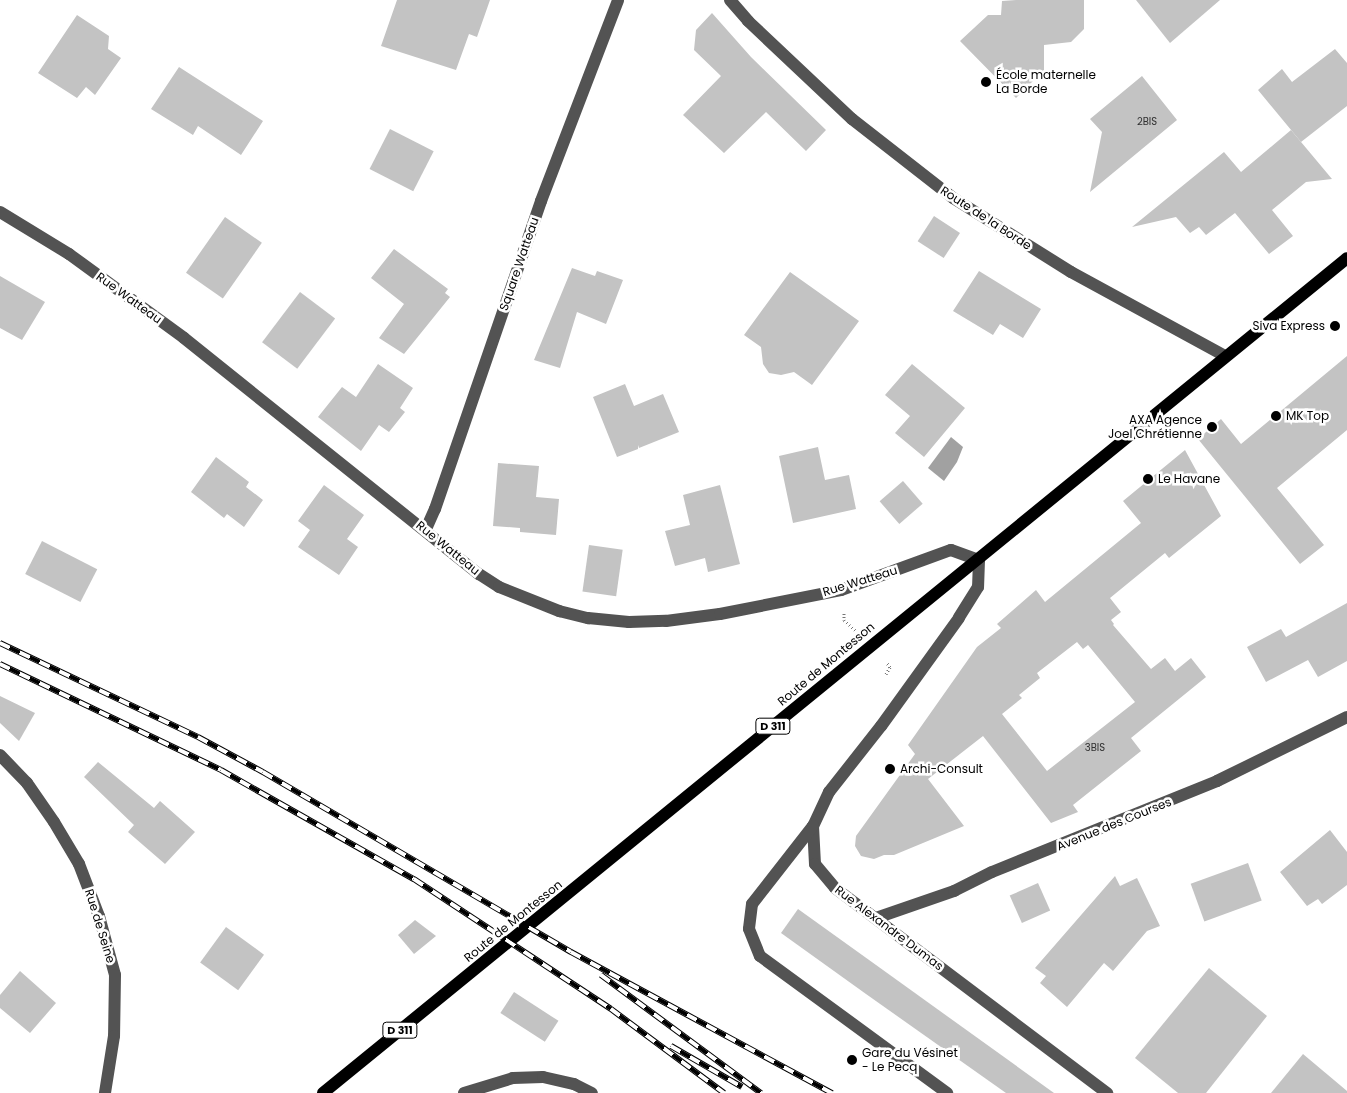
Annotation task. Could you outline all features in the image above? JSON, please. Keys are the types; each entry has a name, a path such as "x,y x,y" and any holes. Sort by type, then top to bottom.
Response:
{"main road":[{"name":"Route de Montesson","path":"323,1093 569,894 871,644 979,560 1225,356 1347,258"}],"street":[{"name":"Square Watteau","path":"426,529 435,509 541,201 618,0"},
{"name":"Route de la Borde","path":"730,0 748,21 852,119 952,198 1070,272 1225,356"},
{"name":"Rue Watteau","path":"0,212 69,254 184,338 426,529 479,574 499,586 559,611 588,618 629,622 666,622 720,614 841,590 951,550 979,560"},
{"name":"Rue Alexandre Dumas","path":"979,560 978,586 959,618 881,726 829,792 813,826 815,864 835,888 1102,1090"},
{"name":"Avenue des Courses","path":"876,918 954,891 992,872 1217,782 1347,717"},
{"name":"Rue de Seine","path":"0,755 26,783 54,822 79,864 100,916 115,975 114,1036 105,1093"},
{"path":"813,826 752,904 750,929 760,956 947,1093"},
{"path":"464,1093 513,1078 543,1077 574,1084 592,1093"}],"path":[{"path":"841,590 844,620 871,644 890,667 885,675"}],"shaded area":[{"path":"951,437 963,447 957,462 944,481 928,468"}],"building":[{"path":"397,0 490,0 477,37 469,34 456,70 381,46"},
{"path":"1084,0 1084,29 1071,42 1044,45 1044,70 1016,98 960,41 988,15 1001,15 1002,1"},
{"path":"1136,0 1220,0 1170,43"},
{"path":"712,13 751,57 826,130 806,151 766,112 724,153 683,115 721,76 694,50 696,30"},
{"path":"77,15 109,36 108,49 121,58 95,95 86,87 77,98 38,73"},
{"path":"1335,49 1347,63 1347,106 1301,142 1258,90 1282,69 1292,82"},
{"path":"179,67 263,121 241,155 198,126 193,135 151,109"},
{"path":"1142,76 1177,120 1090,192 1102,132 1090,119"},
{"path":"390,129 434,151 413,191 370,169"},
{"path":"1291,130 1332,179 1306,182 1272,210 1293,236 1269,254 1235,213 1206,235 1199,227 1190,233 1176,217 1132,227 1224,152 1241,172"},
{"path":"934,216 960,233 944,258 918,241"},
{"path":"225,217 262,243 223,299 186,273"},
{"path":"394,249 448,289 445,293 450,297 404,354 379,338 404,304 371,278"},
{"path":"572,268 595,276 597,271 623,280 606,324 577,312 560,368 534,360"},
{"path":"979,271 1041,309 1023,338 1000,324 993,335 953,311"},
{"path":"790,272 859,321 812,385 794,372 781,375 769,373 763,364 761,347 744,335"},
{"path":"0,276 45,302 22,340 0,328"},
{"path":"300,292 335,318 297,369 262,342"},
{"path":"1347,356 1347,430 1277,488 1324,545 1300,564 1198,439 1221,419 1241,444"},
{"path":"378,364 413,388 400,408 405,412 389,432 379,425 361,451 318,417 342,387 356,397"},
{"path":"912,364 965,408 924,457 895,433 910,416 885,395"},
{"path":"625,384 634,406 663,394 679,432 639,448 638,445 638,449 617,457 593,397"},
{"path":"818,447 825,480 849,475 856,509 793,523 779,456"},
{"path":"1185,450 1221,516 1169,558 1165,553 1110,598 1121,612 1111,620 1113,625 1151,669 1165,658 1175,671 1191,658 1206,677 1131,738 1141,751 1073,805 1078,812 1051,823 983,736 928,779 964,826 894,855 884,855 874,859 861,856 855,846 856,836 915,754 908,745 977,647 1001,628 997,624 1036,590 1045,602 1141,523 1123,501","holes":["1077,642 1083,649 1088,645 1135,702 1047,771 1002,714 1022,698 1019,695 1040,678 1037,673"]},
{"path":"216,457 249,482 246,487 263,500 244,527 227,514 224,518 191,492"},
{"path":"498,463 539,466 536,497 559,499 556,535 520,532 520,528 493,526"},
{"path":"903,481 923,504 899,524 880,501"},
{"path":"324,485 364,515 347,539 358,547 339,575 298,547 310,530 298,521"},
{"path":"720,485 740,564 708,572 705,558 675,566 665,531 690,525 683,495"},
{"path":"42,541 97,569 80,602 25,574"},
{"path":"589,545 623,550 616,596 582,592"},
{"path":"1347,603 1347,661 1318,677 1308,660 1266,682 1247,647 1281,629 1286,637"},
{"path":"0,696 35,713 19,741 0,723"},
{"path":"98,762 154,808 160,801 195,832 165,864 128,832 134,825 84,777"},
{"path":"1330,830 1347,852 1347,885 1322,904 1318,899 1307,906 1280,872"},
{"path":"1248,863 1262,901 1204,921 1191,884"},
{"path":"1115,876 1120,886 1137,878 1160,926 1147,931 1113,971 1104,963 1067,1007 1040,983 1046,976 1035,968"},
{"path":"1038,883 1050,910 1022,923 1010,896"},
{"path":"798,909 1054,1093 1006,1093 781,933"},
{"path":"415,920 436,936 414,954 398,935"},
{"path":"226,927 264,955 238,990 200,963"},
{"path":"1209,968 1267,1016 1206,1093 1178,1093 1135,1058"},
{"path":"20,971 56,1003 30,1033 0,1008 0,995"},
{"path":"514,992 558,1021 545,1042 500,1013"},
{"path":"1303,1054 1347,1091 1347,1093 1271,1093"}],"railway":[{"path":"0,643 198,737 263,772 571,952 832,1093"},
{"path":"0,664 221,770 414,879 611,1009 724,1093"},
{"path":"601,975 761,1093"},
{"path":"671,1046 742,1087"}],"place":[{"name":"École maternelle La Borde","path":"986,82"},
{"name":"Siva Express","path":"1335,326"},
{"name":"MK Top","path":"1276,416"},
{"name":"AXA Agence Joel Chrétienne","path":"1212,427"},
{"name":"Le Havane","path":"1148,479"},
{"name":"Archi-Consult","path":"890,769"},
{"name":"Gare du Vésinet - Le Pecq","path":"852,1060"}]}
